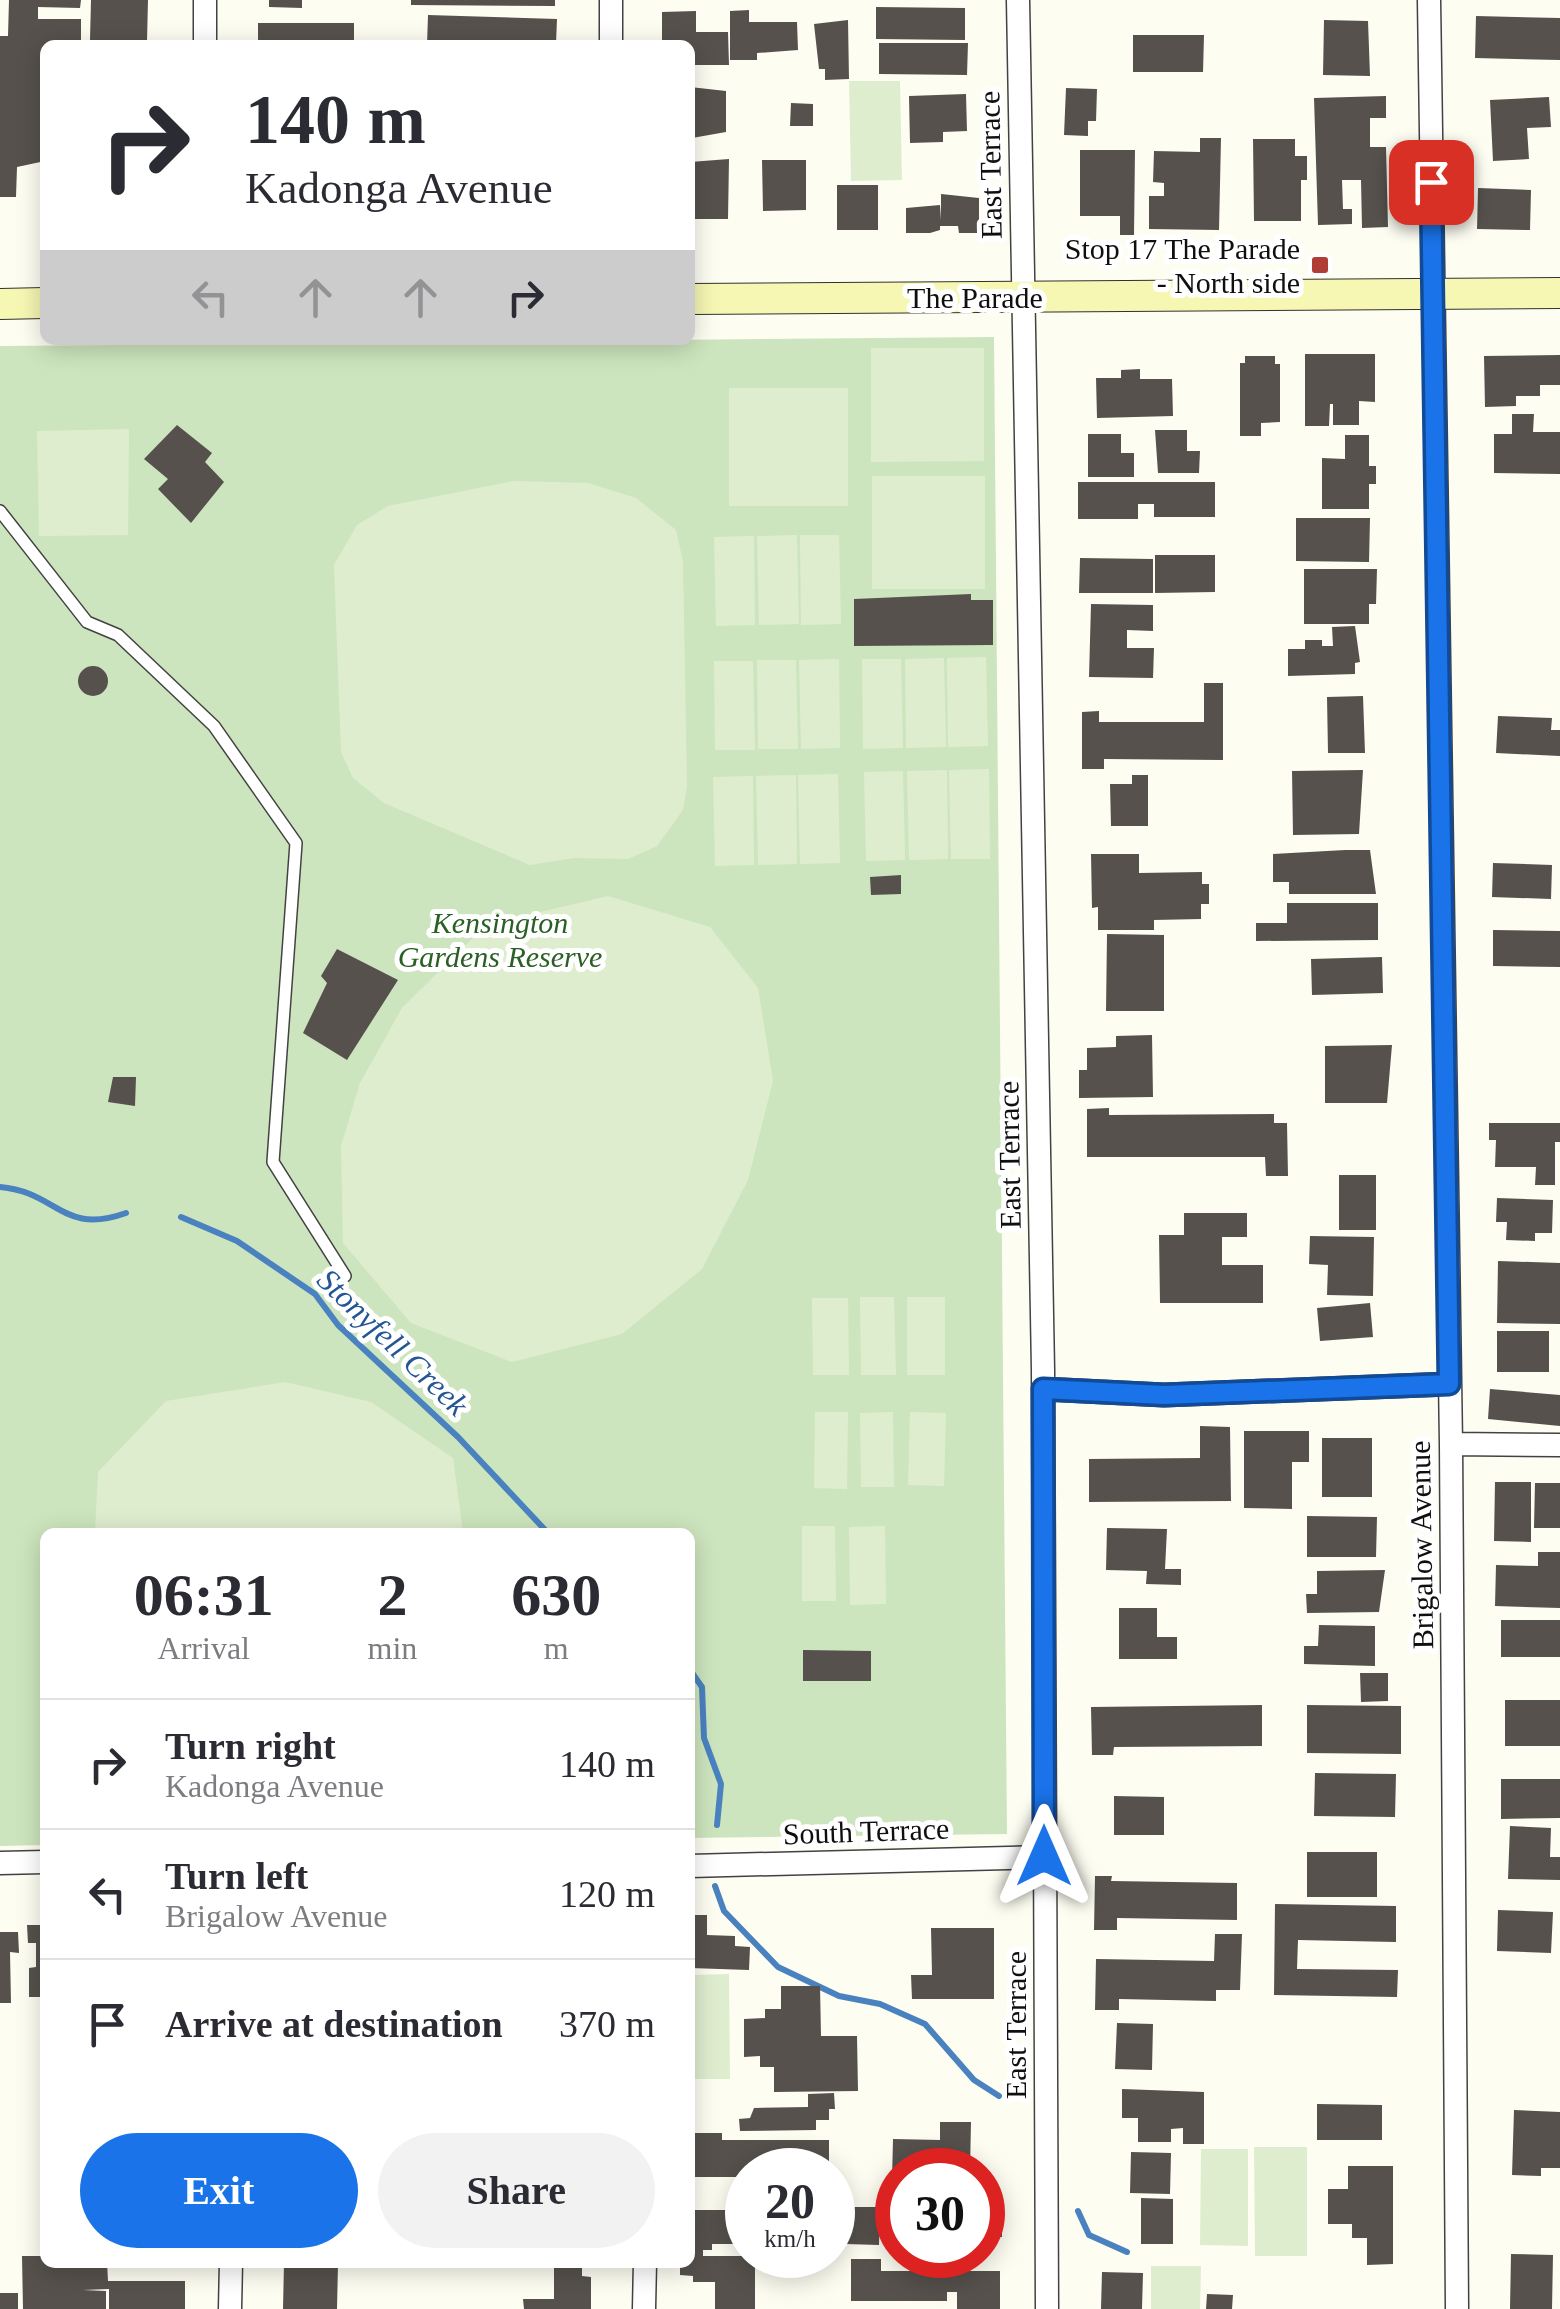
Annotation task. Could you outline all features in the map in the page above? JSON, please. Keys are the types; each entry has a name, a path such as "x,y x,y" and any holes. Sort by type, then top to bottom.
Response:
{"main road":[{"name":"The Parade","path":"695,299 1560,293"},
{"path":"0,304 40,304"}],"street":[{"path":"205,0 205,40"},
{"path":"611,0 611,40"},
{"name":"East Terrace","path":"1018,0 1043,1389 1048,2309"},
{"name":"Brigalow Avenue","path":"1428,0 1451,1444 1457,2309"},
{"path":"1043,1389 1164,1395 1449,1384"},
{"path":"1451,1444 1560,1445"},
{"name":"South Terrace","path":"695,1866 1044,1856"},
{"path":"0,1863 40,1862"},
{"path":"230,2309 231,2268"},
{"path":"644,2309 645,2268"}],"lane":[{"path":"0,511 87,622 118,635 214,726 296,843 273,1162 345,1276"}],"green space":[{"path":"849,81 900,81 902,180 851,181"},
{"name":"Kensington Gardens Reserve","path":"994,337 1007,1834 695,1838 695,1528 40,1528 40,1845 0,1846 0,346 695,345 695,340"},
{"path":"871,348 984,348 984,461 871,462"},
{"path":"729,388 848,388 848,506 729,506"},
{"path":"129,429 128,535 39,536 37,431"},
{"path":"872,476 985,476 985,589 872,589"},
{"path":"514,481 588,483 636,498 676,530 683,562 687,786 683,810 657,846 628,859 574,858 530,865 384,803 353,778 341,752 334,565 357,525 388,506"},
{"path":"797,535 799,624 759,625 757,536"},
{"path":"800,535 839,535 841,624 801,625"},
{"path":"754,536 755,625 716,626 714,537"},
{"path":"986,657 988,746 948,747 947,658"},
{"path":"944,658 946,747 906,748 905,659"},
{"path":"839,659 840,748 801,749 799,660"},
{"path":"862,659 901,659 903,748 863,749"},
{"path":"757,660 796,660 798,749 758,749"},
{"path":"714,661 753,661 755,750 715,750"},
{"path":"989,769 990,859 951,859 949,770"},
{"path":"947,770 948,859 909,860 907,771"},
{"path":"903,771 905,860 866,861 864,772"},
{"path":"838,774 840,863 800,864 798,775"},
{"path":"796,775 797,864 758,865 756,776"},
{"path":"753,776 754,865 715,866 713,777"},
{"path":"608,896 710,927 758,988 773,1081 748,1180 702,1269 622,1334 512,1362 411,1323 343,1243 341,1146 360,1083 402,1008 486,925"},
{"path":"860,1297 894,1297 896,1375 861,1375"},
{"path":"907,1297 945,1297 945,1375 907,1375"},
{"path":"812,1298 848,1298 849,1375 813,1375"},
{"path":"285,1382 371,1402 453,1458 462,1528 95,1528 98,1472 166,1401"},
{"path":"815,1412 848,1412 847,1489 814,1488"},
{"path":"893,1412 894,1487 861,1487 860,1413"},
{"path":"910,1412 946,1413 944,1486 908,1485"},
{"path":"802,1526 835,1526 836,1601 802,1601"},
{"path":"885,1526 886,1604 850,1605 849,1527"},
{"path":"729,1974 730,2079 695,2079 695,1975"},
{"path":"1254,2147 1307,2147 1307,2256 1255,2256"},
{"path":"1201,2149 1248,2149 1248,2246 1200,2245"},
{"path":"1151,2266 1201,2266 1200,2309 1151,2309"}],"building":[{"path":"9,0 81,0 80,8 38,7 38,19 81,19 81,40 40,40 40,162 17,167 16,197 0,197 0,36 8,36"},
{"path":"91,0 148,0 147,40 90,40"},
{"path":"269,0 302,0 302,8 269,7"},
{"path":"411,0 555,0 555,6 411,5"},
{"path":"876,7 965,8 965,40 876,39"},
{"path":"749,10 749,22 797,22 798,50 757,53 757,60 730,60 730,11"},
{"path":"696,11 696,32 728,32 729,65 695,65 695,40 662,40 662,12"},
{"path":"428,15 557,19 556,40 427,40"},
{"path":"1476,16 1560,18 1560,60 1475,58"},
{"path":"848,20 849,79 825,80 825,69 819,69 814,24"},
{"path":"1324,20 1368,21 1370,76 1323,75"},
{"path":"258,23 354,23 354,40 258,40"},
{"path":"1133,35 1204,35 1203,72 1133,72"},
{"path":"879,43 968,43 967,75 879,74"},
{"path":"695,88 726,91 726,132 695,137"},
{"path":"1066,88 1097,89 1096,121 1088,121 1088,136 1064,135"},
{"path":"966,94 967,131 943,132 943,142 910,143 909,96"},
{"path":"1386,96 1386,118 1370,118 1370,147 1386,147 1388,227 1362,228 1361,180 1342,180 1343,209 1352,209 1352,224 1318,225 1314,98"},
{"path":"1549,97 1551,127 1527,128 1529,159 1493,161 1490,100"},
{"path":"791,103 813,104 813,126 790,126"},
{"path":"1200,138 1221,138 1219,230 1149,229 1149,196 1164,196 1164,183 1153,182 1154,151 1200,152"},
{"path":"1253,139 1295,139 1295,156 1307,156 1307,180 1301,180 1301,221 1254,221"},
{"path":"1080,150 1135,150 1134,235 1120,235 1120,216 1080,216"},
{"path":"729,159 728,219 695,219 695,162"},
{"path":"762,160 806,160 806,210 763,211"},
{"path":"837,185 878,185 878,230 837,230"},
{"path":"1478,188 1531,190 1530,230 1477,229"},
{"path":"941,194 979,198 979,233 959,233 958,226 940,226 940,230 930,233 906,233 906,208 940,205 941,220"},
{"path":"1305,354 1375,354 1375,402 1359,401 1359,425 1333,425 1330,404 1329,426 1305,426"},
{"path":"1560,355 1560,385 1540,385 1540,396 1516,396 1516,406 1485,407 1484,356"},
{"path":"1245,356 1275,356 1275,364 1280,364 1280,422 1261,423 1261,436 1240,436 1240,363 1245,363"},
{"path":"1140,369 1140,379 1172,379 1173,416 1097,418 1096,378 1121,378 1121,370"},
{"path":"1512,414 1534,414 1533,432 1560,432 1560,474 1494,473 1494,434 1512,434"},
{"path":"177,425 212,453 205,462 224,482 191,523 158,489 168,479 144,459"},
{"path":"1155,430 1187,430 1187,451 1200,451 1199,473 1158,473"},
{"path":"1088,434 1121,434 1121,453 1134,453 1134,477 1088,477"},
{"path":"1345,435 1369,435 1369,466 1376,466 1376,484 1369,484 1369,509 1322,509 1322,458 1345,459"},
{"path":"1078,482 1215,482 1215,517 1154,517 1154,504 1138,504 1138,519 1078,519"},
{"path":"1296,518 1370,518 1369,562 1296,561"},
{"path":"1155,555 1215,555 1215,592 1155,593"},
{"path":"1080,558 1153,559 1153,593 1079,593"},
{"path":"1304,569 1377,569 1376,604 1369,604 1369,624 1304,624"},
{"path":"971,594 971,600 993,600 993,645 854,646 854,599"},
{"path":"1091,604 1153,605 1153,631 1127,630 1127,648 1154,648 1153,678 1089,677"},
{"path":"1355,626 1360,662 1355,663 1355,674 1288,676 1288,649 1305,649 1305,640 1322,640 1322,646 1333,646 1332,627"},
{"path":"93,666 104,670 108,681 104,692 93,696 82,692 78,681 82,670"},
{"path":"1204,683 1223,683 1223,760 1104,759 1104,769 1082,769 1082,712 1099,711 1099,722 1204,722"},
{"path":"1363,696 1365,753 1328,753 1327,697"},
{"path":"1498,716 1552,718 1551,730 1560,730 1560,756 1496,753"},
{"path":"1363,770 1359,834 1293,835 1292,771"},
{"path":"1132,775 1148,775 1148,826 1111,826 1110,784 1132,784"},
{"path":"1370,850 1376,894 1289,894 1289,882 1273,882 1273,854"},
{"path":"1091,854 1139,854 1139,873 1202,872 1202,884 1209,884 1209,904 1201,904 1201,919 1154,920 1154,930 1098,930 1098,907 1092,908"},
{"path":"1493,863 1552,865 1551,899 1492,897"},
{"path":"901,875 901,894 871,895 870,877"},
{"path":"1287,903 1378,903 1378,940 1256,941 1256,923 1287,923"},
{"path":"1493,930 1560,931 1560,967 1493,966"},
{"path":"1107,934 1164,935 1164,1011 1106,1011"},
{"path":"337,949 398,980 347,1060 303,1033 327,983 321,976"},
{"path":"1382,957 1383,993 1312,995 1311,959"},
{"path":"1152,1035 1153,1097 1079,1098 1079,1070 1087,1070 1087,1048 1116,1047 1116,1036"},
{"path":"1392,1045 1387,1103 1325,1103 1325,1046"},
{"path":"113,1077 136,1077 135,1106 108,1102"},
{"path":"1109,1108 1109,1115 1274,1114 1274,1123 1287,1123 1288,1176 1266,1176 1265,1157 1087,1157 1087,1109"},
{"path":"1489,1123 1560,1123 1560,1142 1555,1142 1555,1185 1535,1185 1536,1167 1495,1167 1496,1140 1489,1140"},
{"path":"1339,1175 1376,1175 1376,1230 1339,1230"},
{"path":"1497,1198 1553,1200 1552,1233 1535,1233 1535,1241 1506,1240 1507,1222 1496,1222"},
{"path":"1184,1213 1247,1213 1247,1237 1222,1237 1222,1265 1263,1265 1263,1303 1160,1303 1159,1235 1184,1235"},
{"path":"1310,1236 1374,1237 1373,1296 1327,1295 1328,1265 1309,1264"},
{"path":"1498,1261 1560,1263 1560,1324 1497,1323"},
{"path":"1370,1303 1373,1337 1320,1341 1317,1308"},
{"path":"1497,1331 1549,1331 1549,1372 1497,1372"},
{"path":"1490,1389 1560,1395 1560,1426 1488,1419"},
{"path":"1200,1426 1230,1427 1231,1501 1089,1502 1089,1459 1200,1458"},
{"path":"1244,1431 1309,1431 1309,1462 1292,1462 1292,1509 1244,1508"},
{"path":"1322,1438 1372,1438 1372,1497 1322,1497"},
{"path":"1495,1482 1531,1482 1531,1542 1494,1541"},
{"path":"1535,1483 1560,1483 1560,1528 1534,1528"},
{"path":"1307,1516 1377,1517 1376,1557 1307,1557"},
{"path":"1107,1528 1167,1529 1165,1569 1181,1569 1181,1585 1146,1584 1147,1571 1106,1570"},
{"path":"1538,1552 1560,1552 1560,1608 1495,1606 1496,1565 1538,1566"},
{"path":"1385,1570 1379,1612 1307,1613 1306,1594 1317,1594 1317,1571"},
{"path":"1119,1608 1157,1608 1157,1637 1177,1637 1177,1659 1119,1659"},
{"path":"1501,1620 1560,1620 1560,1657 1501,1657"},
{"path":"1319,1625 1375,1626 1375,1666 1304,1664 1304,1646 1318,1646"},
{"path":"803,1650 871,1651 871,1681 803,1681"},
{"path":"1360,1673 1388,1673 1388,1701 1361,1702"},
{"path":"1505,1700 1560,1700 1560,1746 1505,1746"},
{"path":"1262,1705 1262,1746 1114,1747 1113,1755 1092,1755 1091,1707"},
{"path":"1307,1705 1401,1706 1401,1754 1307,1753"},
{"path":"1315,1773 1396,1774 1395,1817 1314,1816"},
{"path":"1501,1779 1560,1779 1560,1818 1501,1819"},
{"path":"1114,1796 1164,1797 1164,1835 1114,1835"},
{"path":"1510,1826 1551,1828 1550,1857 1560,1857 1560,1880 1508,1879"},
{"path":"1307,1852 1377,1852 1377,1897 1307,1897"},
{"path":"1095,1876 1112,1876 1111,1881 1237,1883 1237,1920 1117,1918 1117,1930 1094,1930"},
{"path":"1275,1904 1396,1906 1396,1942 1298,1940 1297,1969 1398,1970 1397,1997 1274,1995"},
{"path":"1498,1910 1553,1912 1551,1953 1497,1951"},
{"path":"695,1915 707,1915 707,1935 735,1936 735,1946 750,1947 749,1970 695,1968"},
{"path":"27,1925 40,1925 40,1997 29,1997 29,1968 36,1967 36,1943 28,1943"},
{"path":"931,1928 994,1928 994,1999 912,1999 911,1975 932,1975"},
{"path":"0,1932 18,1932 19,1953 10,1952 11,2003 0,2003"},
{"path":"1215,1934 1242,1934 1240,1990 1216,1990 1216,2001 1119,1999 1119,2010 1095,2010 1096,1959 1214,1961"},
{"path":"781,1986 820,1986 821,2036 857,2036 858,2091 774,2092 774,2067 760,2067 760,2056 744,2057 744,2019 765,2018 765,2009 781,2009"},
{"path":"1117,2023 1153,2024 1152,2070 1115,2069"},
{"path":"1122,2089 1204,2092 1204,2144 1183,2144 1183,2128 1171,2129 1171,2142 1138,2142 1138,2118 1122,2118"},
{"path":"834,2093 835,2109 829,2109 829,2120 816,2120 816,2130 740,2131 739,2119 750,2118 754,2108 808,2107 808,2094"},
{"path":"1317,2104 1382,2105 1382,2140 1317,2140"},
{"path":"1514,2110 1560,2112 1560,2168 1541,2168 1541,2176 1512,2175"},
{"path":"940,2122 971,2122 970,2148 893,2148 893,2139 940,2140"},
{"path":"695,2133 722,2133 722,2140 829,2140 829,2148 725,2148 725,2177 695,2177"},
{"path":"1131,2152 1171,2153 1170,2194 1130,2193"},
{"path":"1348,2166 1393,2166 1393,2264 1367,2265 1367,2238 1352,2238 1352,2224 1328,2224 1328,2189 1348,2189"},
{"path":"1141,2198 1173,2199 1173,2244 1141,2244"},
{"path":"855,2207 875,2207 875,2245 855,2244"},
{"path":"695,2210 725,2210 725,2244 712,2244 712,2250 703,2250 703,2256 725,2256 725,2278 755,2278 755,2309 715,2309 715,2282 693,2282 693,2276 680,2275 680,2268 695,2268"},
{"path":"1511,2254 1553,2255 1552,2309 1510,2309"},
{"path":"22,2256 40,2256 40,2268 107,2268 108,2281 185,2281 185,2309 109,2309 109,2289 83,2290 106,2291 106,2309 23,2309"},
{"path":"855,2259 875,2259 875,2278 1000,2278 1000,2309 957,2309 957,2292 947,2292 947,2301 851,2301"},
{"path":"284,2268 338,2268 337,2309 283,2309"},
{"path":"554,2268 582,2268 582,2276 591,2277 591,2309 524,2309 523,2299 554,2299"},
{"path":"1102,2272 1143,2273 1142,2309 1101,2309"},
{"path":"0,2293 18,2293 18,2309 0,2309"},
{"path":"1207,2294 1233,2295 1232,2309 1206,2309"}],"waterway":[{"name":"Stonyfell Creek","path":"0,1187 19,1190 87,1219 126,1213"},
{"name":"Stonyfell Creek","path":"181,1217 237,1241 315,1294 338,1325 458,1437 543,1528"},
{"name":"Stonyfell Creek","path":"695,1677 702,1687 704,1738 721,1784 717,1825"},
{"name":"Stonyfell Creek","path":"715,1886 724,1911 778,1967 839,1996 880,2004 925,2024 974,2080 999,2096"},
{"name":"Stonyfell Creek","path":"1078,2211 1089,2235 1127,2252"}],"place":[{"name":"Stop 17 The Parade - North side","path":"1320,265"}],"route":[{"path":"1044,1856 1043,1389 1164,1395 1449,1384 1431,182"}]}
